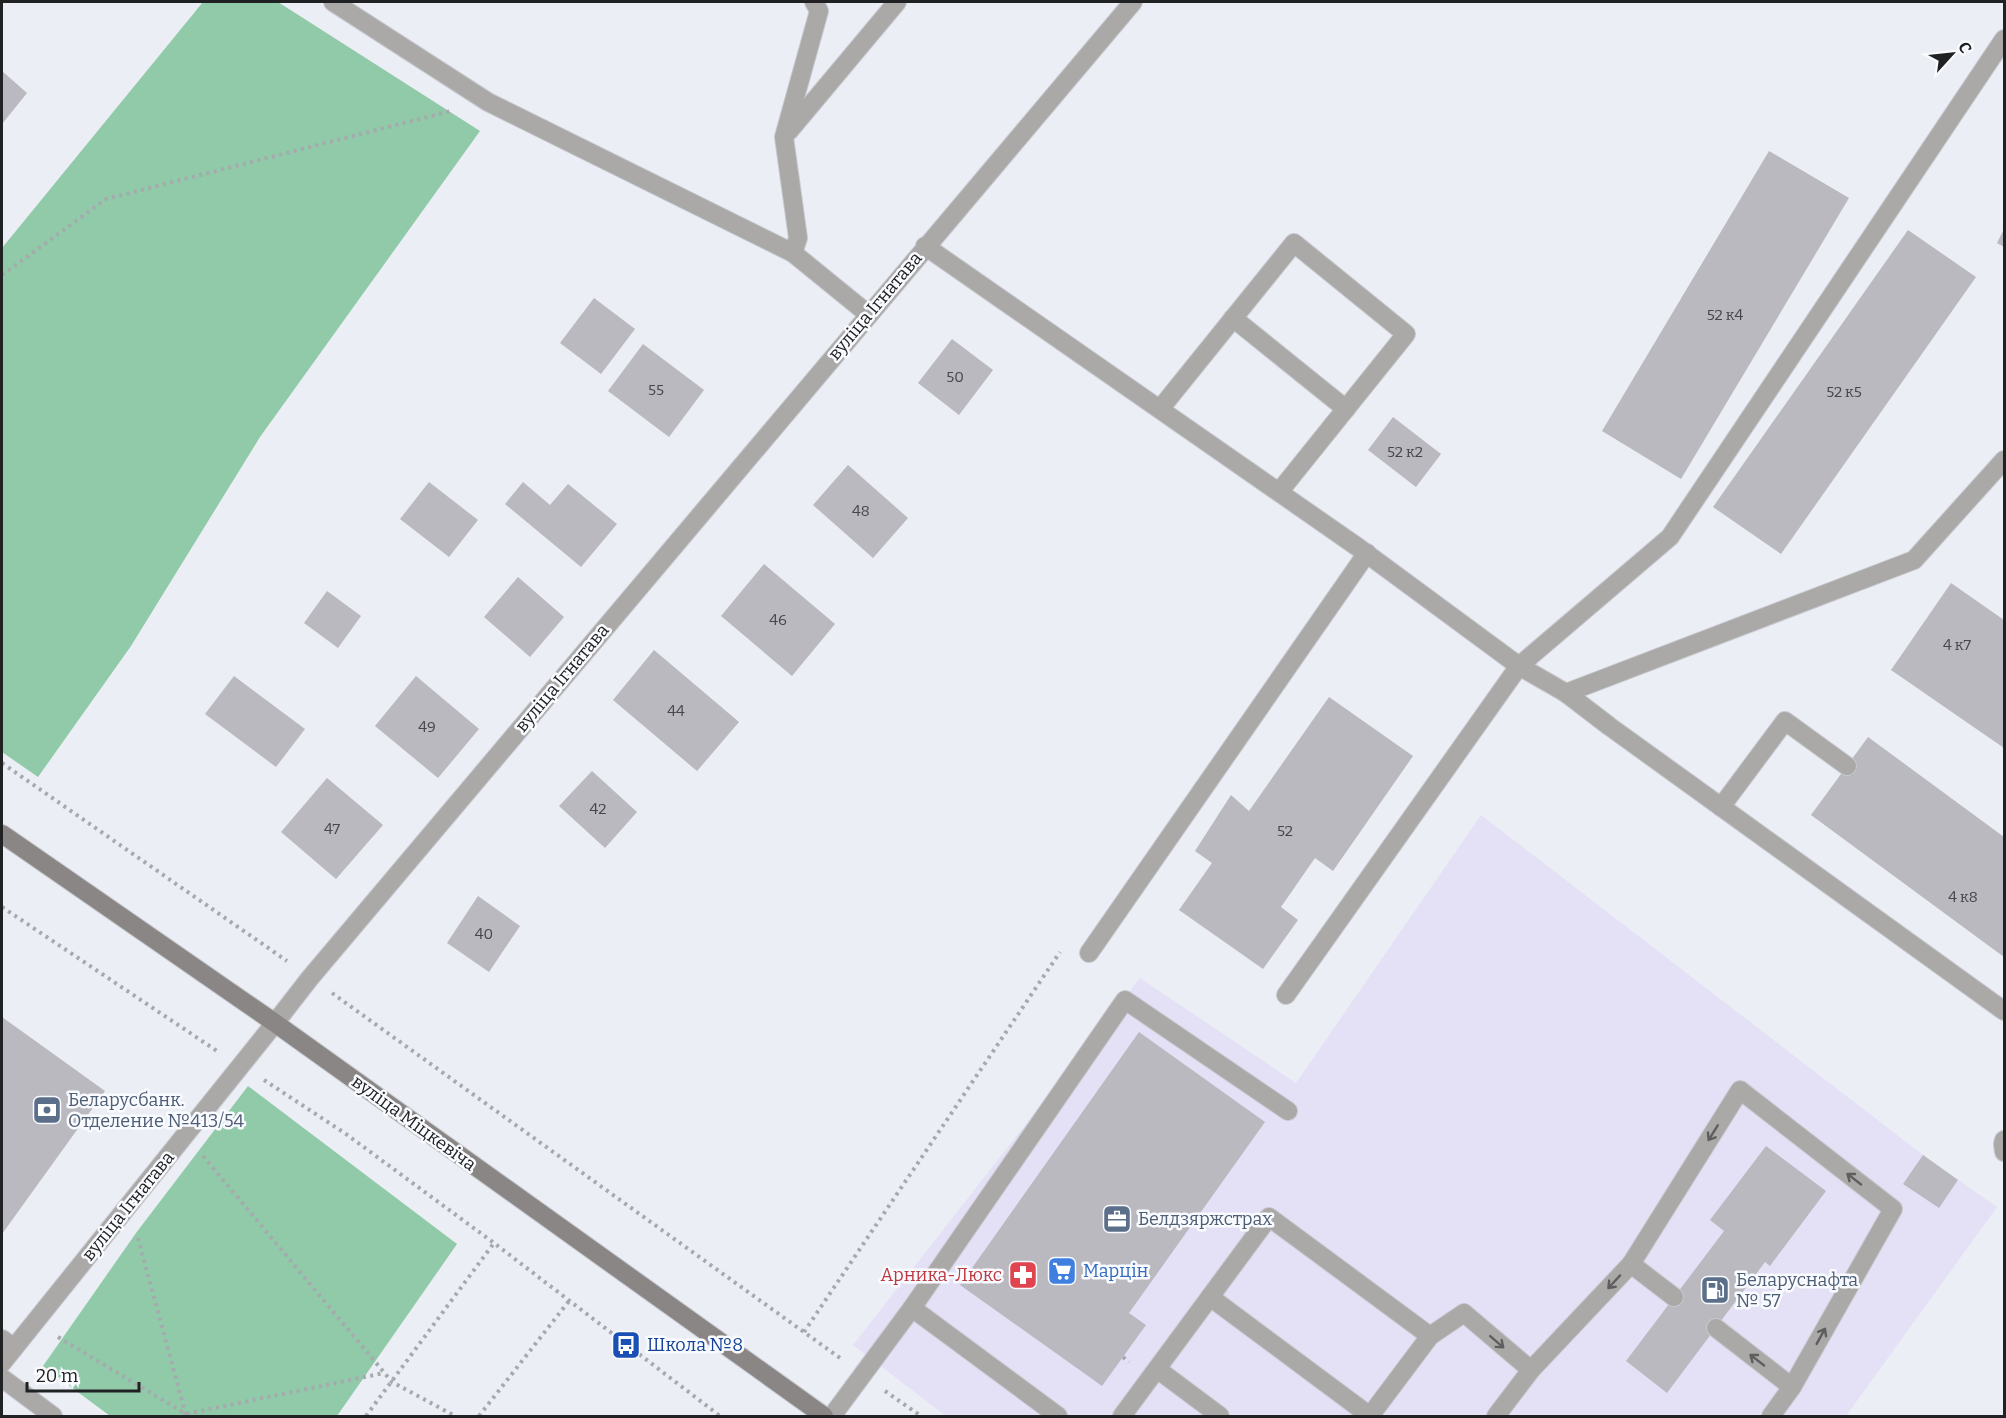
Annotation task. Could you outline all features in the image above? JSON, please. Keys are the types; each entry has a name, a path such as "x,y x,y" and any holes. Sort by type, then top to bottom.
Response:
{"main road":[{"name":"вуліца Міцкевіча","path":"2,834 275,1023 824,1416"}],"street":[{"path":"333,2 488,102 793,253 868,314"},
{"path":"793,253 798,238 784,137 819,11 814,2"},
{"path":"784,137 897,2"},
{"name":"вуліца Ігнатава","path":"2,1363 8,1344 34,1323 310,978 1133,2"},
{"path":"1286,995 1519,666 1670,537 2004,39"},
{"path":"1160,409 1294,243 1406,334 1279,492"},
{"path":"925,246 1367,553 1519,666 1566,693 2004,1011"},
{"path":"1233,318 1346,409"},
{"path":"1566,693 1914,561 2004,460"},
{"path":"1089,953 1367,553"},
{"path":"1721,807 1785,721 1847,766"},
{"path":"832,1416 912,1308 1125,1000 1288,1111"},
{"path":"1496,1416 1531,1371 1631,1264 1740,1090 1893,1209 1792,1387 1772,1416"},
{"path":"2004,1140 2004,1152"},
{"path":"1122,1416 1269,1216 1430,1336"},
{"path":"1631,1264 1674,1297"},
{"path":"1210,1297 1370,1416 1430,1336 1464,1313 1531,1371"},
{"path":"912,1308 1058,1416"},
{"path":"1716,1328 1792,1387"},
{"path":"1157,1369 1220,1416"},
{"path":"2,1378 53,1416"}],"path":[{"path":"2,275 106,199 488,102"},
{"path":"2,763 310,978 921,1416"},
{"path":"2,907 346,1134 494,1243 720,1416"},
{"path":"804,1332 1061,950"},
{"path":"186,1134 392,1382 455,1416"},
{"path":"129,1205 186,1415"},
{"path":"366,1416 494,1243"},
{"path":"479,1416 569,1301"},
{"path":"34,1323 186,1415 384,1373"}],"shaded area":[{"path":"1481,815 1923,1155 1997,1207 1846,1416 946,1416 853,1345 1140,978 1296,1083"}],"green space":[{"path":"203,2 278,2 480,131 260,437 131,646 38,777 2,752 2,248"},
{"path":"248,1086 457,1244 337,1416 110,1416 43,1366 136,1233"}],"building":[{"path":"2,71 27,93 2,124"},
{"path":"1769,151 1849,198 1681,479 1602,431"},
{"path":"2004,229 2004,247 1997,243"},
{"path":"1908,230 1976,277 1781,554 1713,507"},
{"path":"594,298 635,329 601,374 560,343"},
{"path":"952,339 993,370 959,415 918,383"},
{"path":"643,344 704,390 669,437 608,391"},
{"path":"1393,417 1441,454 1416,487 1368,450"},
{"path":"848,465 908,518 873,558 813,505"},
{"path":"429,482 478,520 449,557 400,519"},
{"path":"523,482 550,505 568,484 617,524 581,567 505,504"},
{"path":"764,564 835,624 792,676 721,616"},
{"path":"518,577 564,617 530,657 484,617"},
{"path":"1951,583 2004,620 2004,748 1891,670"},
{"path":"327,591 361,616 338,648 304,623"},
{"path":"654,650 739,722 697,771 613,700"},
{"path":"234,676 305,729 276,767 205,714"},
{"path":"416,676 479,729 438,778 375,726"},
{"path":"1329,697 1413,756 1333,871 1315,858 1281,907 1298,920 1263,969 1179,910 1212,863 1195,851 1231,795 1249,811"},
{"path":"1868,737 2004,837 2004,957 1811,815"},
{"path":"592,771 637,812 605,848 559,806"},
{"path":"327,778 383,825 336,879 281,832"},
{"path":"478,896 520,926 489,972 447,943"},
{"path":"2,1017 105,1091 2,1234"},
{"path":"1139,1032 1265,1122 1129,1313 1146,1325 1102,1386 960,1285"},
{"path":"1766,1146 1826,1191 1770,1266 1765,1262 1667,1393 1626,1361 1724,1231 1710,1220"},
{"path":"1923,1155 1958,1180 1939,1208 1903,1184"}],"place":[{"name":"Беларусбанк. Отделение №413/54","path":"47,1110"},
{"name":"Белдзяржстрах","path":"1117,1219"},
{"name":"Марцін","path":"1062,1271"},
{"name":"Арника-Люкс","path":"1023,1275"},
{"name":"Беларуснафта № 57","path":"1715,1290"},
{"name":"Школа №8","path":"626,1345"}]}
